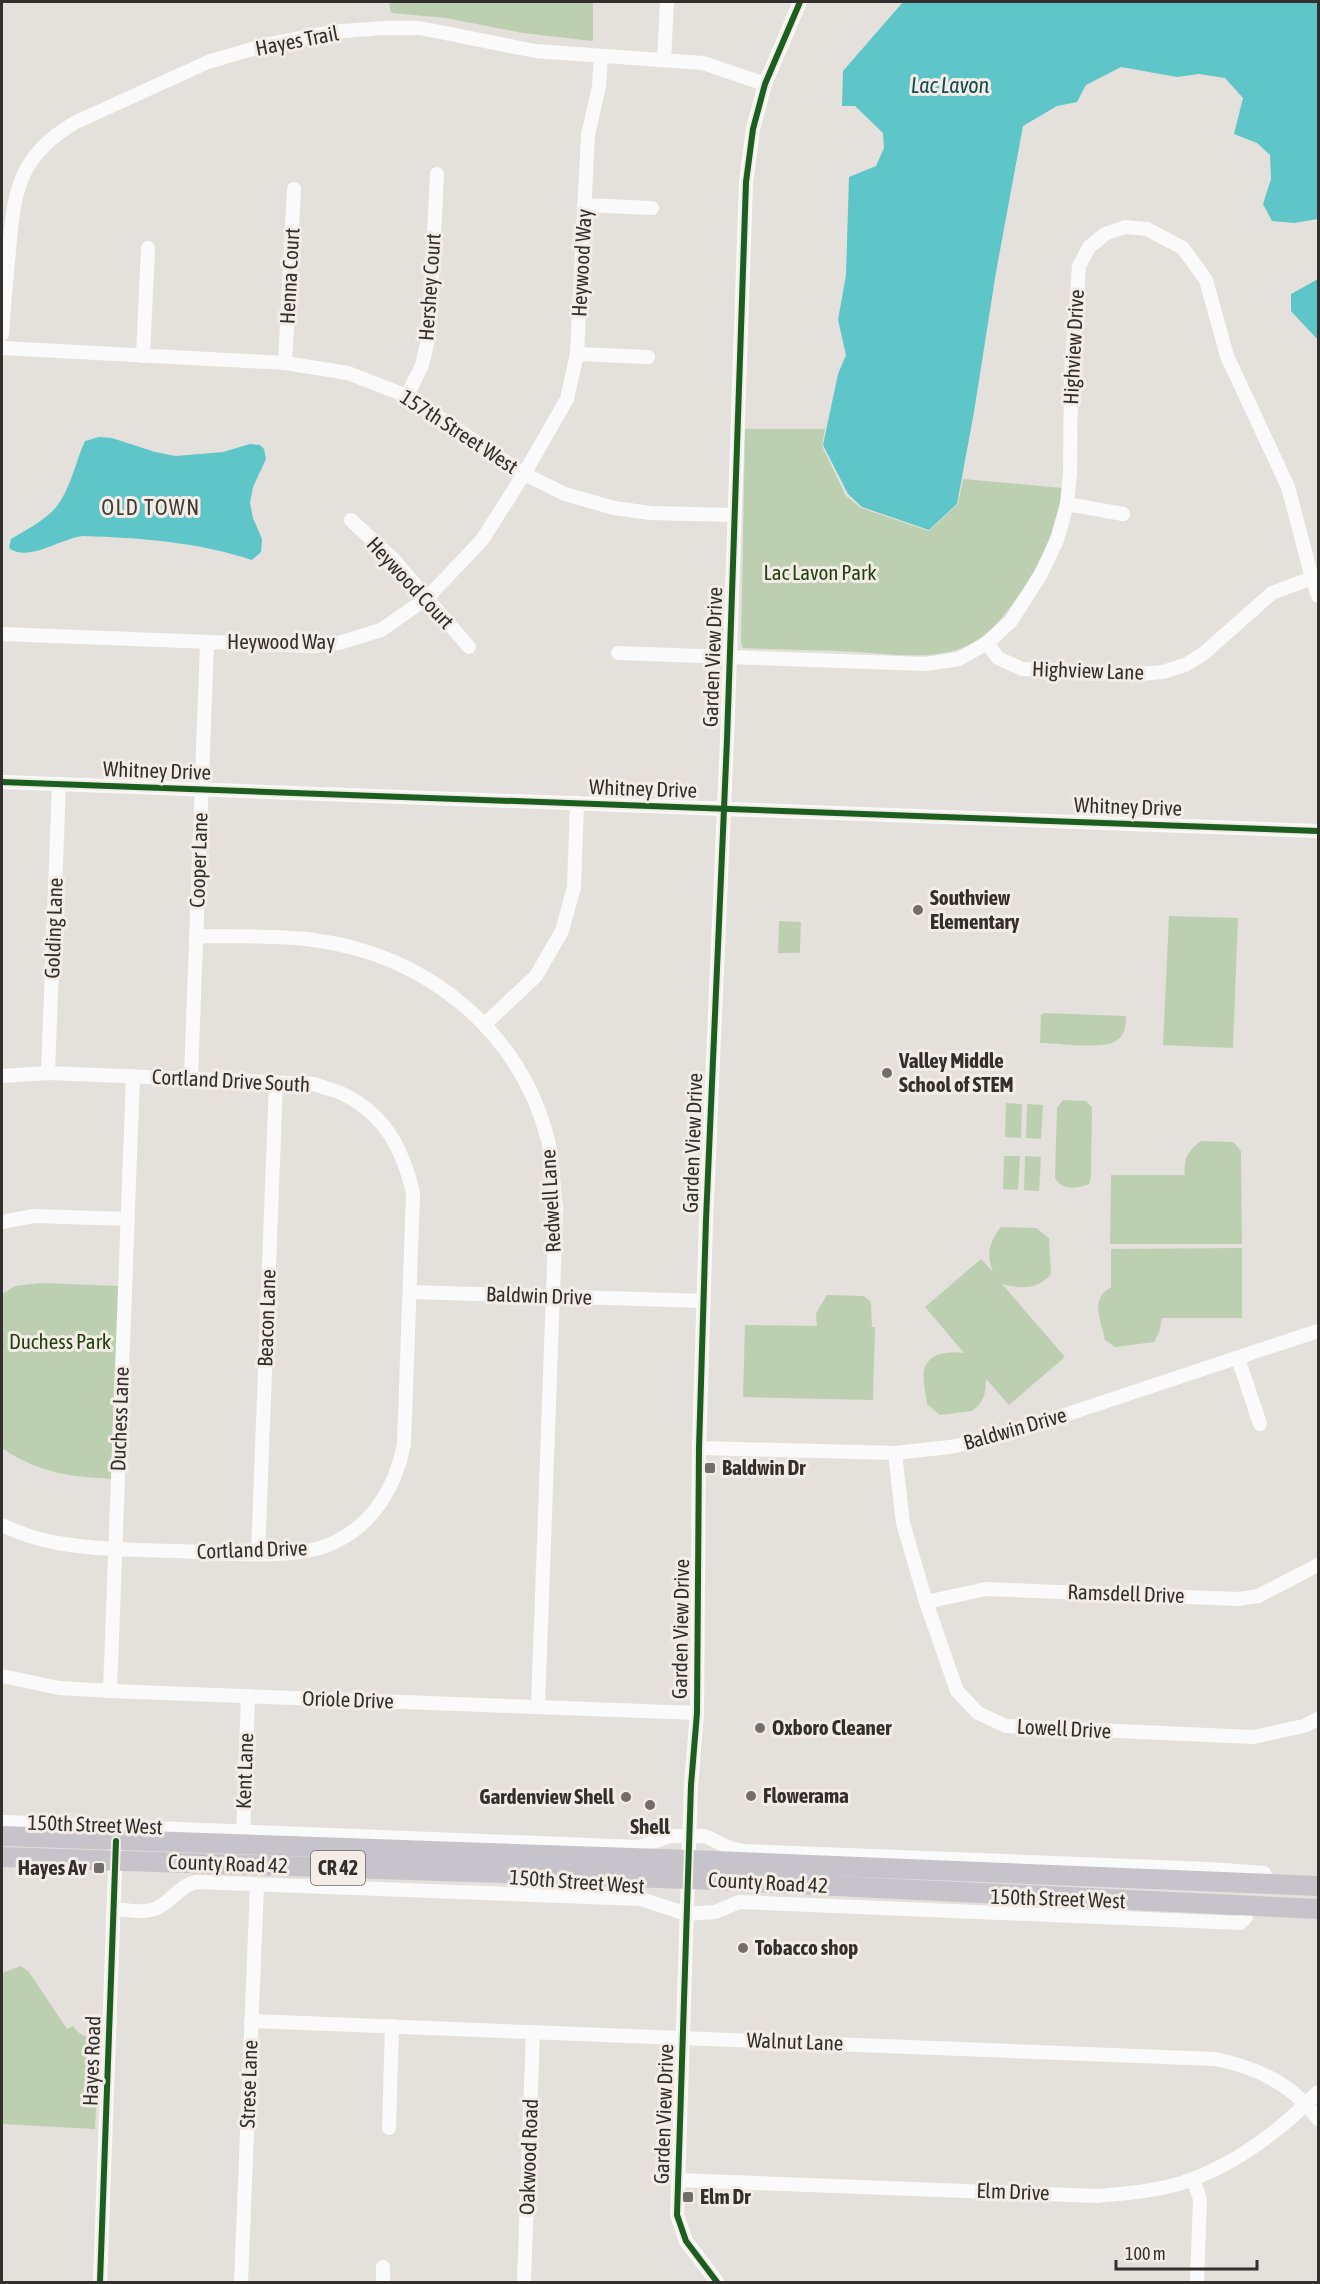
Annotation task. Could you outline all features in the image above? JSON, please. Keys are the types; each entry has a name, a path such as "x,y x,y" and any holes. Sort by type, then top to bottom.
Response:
{"highway":[{"name":"County Road 42","path":"2,1836 115,1851 689,1870 1318,1886"},
{"name":"County Road 42","path":"2,1857 115,1851 243,1838 689,1870 1318,1910"}],"street":[{"path":"664,59 667,2"},
{"name":"Garden View Drive","path":"717,2283 686,2241 677,2215 691,1785 697,1713 699,1448 704,1301 730,657 746,182 753,129 765,84 800,2"},
{"name":"Hayes Trail","path":"2,334 12,212 17,188 27,166 39,149 57,133 76,122 208,62 269,44 331,32 420,28 535,51 702,63 765,84"},
{"name":"Heywood Way","path":"2,634 312,646 339,643 381,630 427,598 482,540 524,474 567,399 577,354 588,135 599,86 601,57"},
{"name":"Hershey Court","path":"407,396 422,365 429,335 437,174"},
{"name":"Henna Court","path":"285,363 294,189"},
{"path":"584,205 652,208"},
{"name":"Highview Drive","path":"618,653 926,664 959,659 987,643 1011,621 1041,574 1057,540 1067,504 1070,474 1071,377 1079,266 1089,247 1105,234 1125,227 1147,229 1183,248 1206,279 1227,356 1288,487 1318,596"},
{"path":"143,356 148,248"},
{"name":"157th Street West","path":"2,348 285,363 348,373 407,396 524,474 565,494 614,508 650,513 735,515"},
{"path":"577,354 648,357"},
{"path":"1067,504 1123,514"},
{"name":"Heywood Court","path":"351,520 394,560 469,647"},
{"name":"Highview Lane","path":"987,643 998,658 1022,669 1140,674 1163,672 1185,665 1203,654 1272,593 1312,578"},
{"name":"Cooper Lane","path":"191,1078 207,642"},
{"name":"Whitney Drive","path":"2,782 1318,831"},
{"name":"Golding Lane","path":"48,1073 59,784"},
{"path":"485,1024 536,976 562,931 574,887 577,803"},
{"name":"Redwell Lane","path":"196,936 314,940 368,951 403,964 432,980 462,1002 485,1024 523,1077 539,1111 549,1142 556,1208 538,1707"},
{"name":"Cortland Drive South","path":"2,1076 48,1073 276,1082 314,1084 344,1094 371,1112 394,1139 406,1164 413,1193 411,1292"},
{"name":"Duchess Lane","path":"110,1691 133,1076"},
{"name":"Beacon Lane","path":"258,1554 276,1082"},
{"path":"2,1222 34,1216 128,1219"},
{"name":"Baldwin Drive","path":"411,1292 704,1301"},
{"name":"Cortland Drive","path":"2,1526 57,1543 116,1549 258,1554 308,1551 333,1543 364,1523 388,1493 399,1469 405,1444 411,1292"},
{"name":"Baldwin Drive","path":"699,1448 895,1453 950,1447 1004,1435 1318,1331"},
{"path":"1238,1358 1260,1424"},
{"name":"Lowell Drive","path":"895,1453 903,1523 926,1602 957,1691 978,1713 1006,1726 1253,1737 1304,1726 1318,1719"},
{"name":"Ramsdell Drive","path":"926,1602 987,1589 1238,1599 1257,1596 1318,1565"},
{"name":"Oriole Drive","path":"2,1676 59,1688 110,1691 697,1713"},
{"name":"Kent Lane","path":"243,1838 248,1696"},
{"name":"150th Street West","path":"2,1822 243,1838 639,1847 670,1836 705,1836 730,1848 744,1851 1209,1869 1264,1873 1269,1884"},
{"name":"Hayes Road","path":"100,2283 115,1851"},
{"name":"150th Street West","path":"114,1909 149,1911 159,1908 189,1883 196,1882 641,1899 687,1914 715,1912 739,1902 1240,1923 1246,1917 1247,1906"},
{"name":"Strese Lane","path":"242,2283 257,1885"},
{"name":"Walnut Lane","path":"251,2021 1215,2059 1239,2064 1264,2074 1307,2103 1318,2119"},
{"path":"389,2128 392,2026"},
{"name":"Oakwood Road","path":"524,2283 534,2032"},
{"name":"Elm Drive","path":"677,2180 1097,2196 1144,2192 1193,2179 1249,2150 1318,2092"},
{"path":"1193,2179 1200,2199 1197,2283"},
{"path":"383,2267 383,2283"}],"green space":[{"path":"389,2 593,2 593,41 523,33 446,18 391,13"},
{"name":"Lac Lavon Park","path":"745,429 825,429 822,446 846,496 861,508 929,531 958,504 963,479 1063,488 1057,515 1043,553 1017,598 989,631 962,648 936,654 910,655 743,648 741,643"},
{"path":"1169,916 1238,918 1233,1048 1163,1045"},
{"path":"779,921 801,922 799,953 778,953"},
{"path":"1044,1013 1126,1016 1125,1027 1119,1039 1110,1044 1091,1046 1040,1043 1041,1015"},
{"path":"1063,1100 1086,1101 1092,1107 1091,1178 1089,1184 1080,1187 1060,1184 1055,1177 1057,1108"},
{"path":"1006,1103 1022,1104 1021,1138 1005,1137"},
{"path":"1027,1104 1043,1105 1041,1139 1026,1138"},
{"path":"1201,1141 1233,1142 1241,1151 1242,1244 1110,1244 1111,1175 1185,1175 1187,1156"},
{"path":"1004,1156 1020,1156 1018,1190 1003,1189"},
{"path":"1025,1156 1041,1157 1039,1191 1024,1190"},
{"path":"1001,1227 1036,1228 1049,1238 1051,1274 1046,1279 1028,1287 1002,1284 1065,1357 1009,1405 986,1379 984,1397 976,1408 972,1411 940,1415 927,1404 924,1382 926,1364 930,1359 941,1354 964,1353 925,1307 981,1259 993,1272 989,1254 994,1238"},
{"path":"1242,1248 1242,1318 1162,1318 1159,1333 1154,1342 1115,1347 1105,1340 1098,1304 1104,1292 1111,1287 1111,1249"},
{"name":"Duchess Park","path":"41,1283 120,1286 114,1479 55,1472 29,1463 2,1448 2,1294 15,1286"},
{"path":"827,1295 864,1296 871,1302 872,1327 875,1327 873,1400 743,1397 745,1325 817,1326 816,1313"},
{"path":"21,1966 29,1972 67,2029 73,2026 79,2033 99,2045 95,2129 2,2124 2,1973"}],"water":[{"name":"Lac Lavon","path":"903,2 1318,2 1318,219 1294,223 1272,221 1263,204 1271,179 1270,155 1257,143 1234,134 1243,98 1225,78 1199,74 1177,77 1121,67 1086,85 1077,102 1057,106 1023,126 957,504 929,530 862,507 848,494 823,445 838,374 846,355 838,320 846,275 849,177 876,166 884,148 883,133 855,106 842,106 843,71"},
{"path":"1318,279 1318,340 1291,311 1291,294"},
{"path":"99,437 112,438 155,452 176,456 223,452 250,444 260,445 264,449 266,459 253,487 250,503 253,518 262,539 261,552 252,560 211,549 169,542 84,536 26,553 9,548 11,539 42,520 57,506 69,483 85,441"}],"cycle path":[{"path":"717,2282 686,2241 677,2215 691,1785 697,1713 699,1448 706,1220 727,740 746,182 753,129 765,84 800,2"},
{"path":"2,782 1318,831"},
{"path":"100,2282 116,1841"}],"place":[{"name":"Southview Elementary","path":"918,910"},
{"name":"Valley Middle School of STEM","path":"887,1073"},
{"name":"Baldwin Dr","path":"710,1468"},
{"name":"Oxboro Cleaner","path":"760,1728"},
{"name":"Flowerama","path":"751,1796"},
{"name":"Gardenview Shell","path":"626,1797"},
{"name":"Shell","path":"650,1805"},
{"name":"Hayes Av","path":"99,1868"},
{"name":"Tobacco shop","path":"743,1948"},
{"name":"Elm Dr","path":"688,2197"}],"district":[{"name":"OLD TOWN","path":"151,507"}]}
